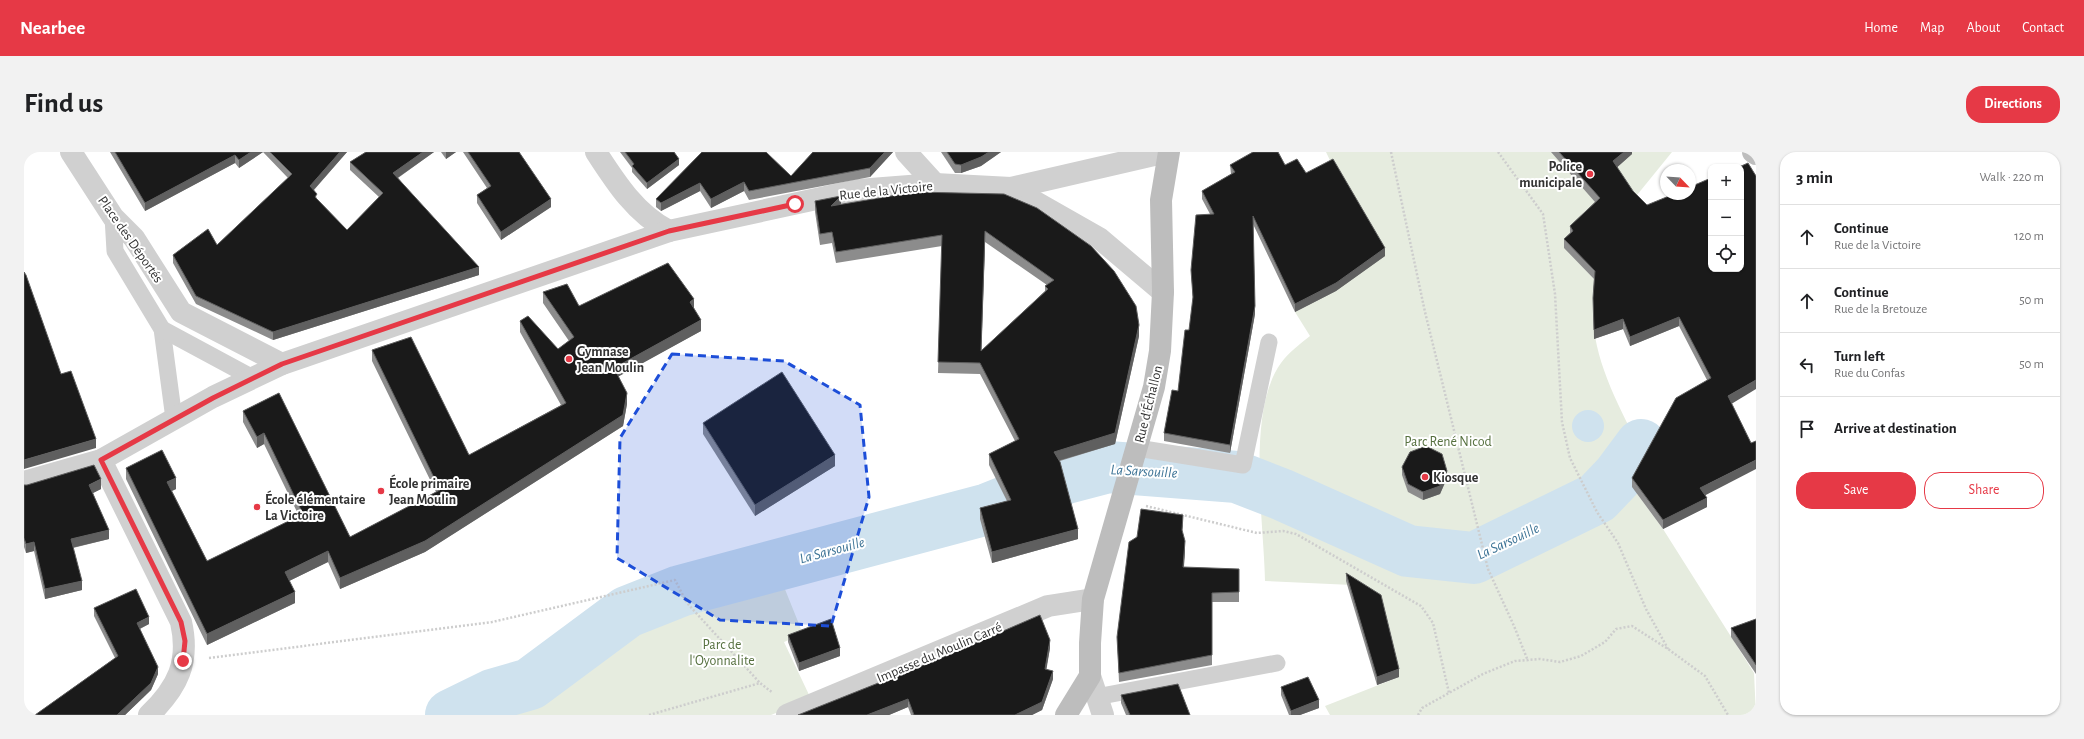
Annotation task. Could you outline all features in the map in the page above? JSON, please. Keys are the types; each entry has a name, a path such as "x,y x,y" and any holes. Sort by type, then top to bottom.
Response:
{"main road":[{"name":"Rue d'Échallon","path":"1090,676 1090,643 1093,599 1154,387 1160,351 1163,292 1161,200 1168,152"},
{"path":"1066,715 1090,676"}],"street":[{"name":"Place des Déportés","path":"71,152 113,217 134,238 182,312 282,364"},
{"path":"596,152 621,189 645,216 669,231"},
{"path":"906,152 935,184"},
{"name":"Rue de la Victoire","path":"24,482 101,460 174,419 282,364 669,231 858,190 935,184 1011,188 1168,152"},
{"name":"Rue de la Victoire","path":"1011,188 1099,238 1163,292"},
{"path":"101,460 181,622 185,641 183,661 176,683 161,704 149,715"},
{"name":"Impasse du Moulin Carré","path":"791,713 1048,606 1093,599"},
{"path":"1090,676 1100,706"}],"lane":[{"path":"113,217 115,251 162,329 174,419"},
{"path":"162,329 253,378"},
{"path":"1134,457 1243,465 1269,342"},
{"path":"1100,706 1277,663"}],"path":[{"path":"1391,152 1425,312 1488,569 1528,661"},
{"path":"1498,152 1543,214 1555,294 1562,422 1570,458 1597,512 1618,543 1646,609 1668,649"},
{"path":"1123,495 1257,533 1283,531 1296,534 1421,606 1433,623 1449,693"},
{"path":"183,661 492,622 675,580 687,603 760,683 791,713"},
{"path":"1418,715 1422,708 1490,672 1515,661 1540,659 1560,662 1581,656 1605,642 1616,629 1632,626 1668,649 1705,676 1728,715"},
{"path":"649,715 760,683"}],"highlighted area":[{"path":"672,354 784,361 860,405 869,497 831,626 720,620 617,558 620,438"}],"green space":[{"name":"Parc René Nicod","path":"1326,152 1672,152 1662,164 1660,164 1660,167 1633,200 1565,248 1595,280 1593,323 1601,362 1614,396 1646,460 1632,487 1663,529 1754,673 1756,715 1330,715 1325,706 1399,677 1381,603 1352,585 1265,581 1260,499 1260,438 1264,409 1270,384 1284,359 1310,336 1295,312 1342,287 1336,173"},
{"name":"Parc de l'Oyonnalite","path":"778,572 803,634 784,642 811,699 771,715 473,715 501,700 528,693 626,621 738,578"}],"water":[{"path":"1588,410 1599,415 1604,426 1599,437 1588,442 1577,437 1572,426 1577,415"}],"building":[{"path":"115,152 251,152 239,160 235,155 145,203"},
{"path":"270,152 340,152 310,186 317,194 315,197 347,230 383,193 350,162 366,152 423,152 393,173 479,267 273,332 196,296 173,255 208,229 217,245 292,174"},
{"path":"468,152 519,152 551,199 501,232 477,195 491,186"},
{"path":"625,152 674,152 679,159 647,183 632,166 634,164"},
{"path":"702,152 766,152 791,176 813,152 885,152 870,168 749,191 744,182 711,199 700,183 661,203 656,199"},
{"path":"947,152 989,152 961,165 955,164"},
{"path":"1253,152 1278,152 1285,165 1297,159 1306,173 1333,159 1385,248 1336,283 1295,304 1253,216 1255,306 1230,445 1164,433 1172,390 1178,391 1185,330 1189,330 1193,297 1191,270 1196,215 1214,214 1202,191 1235,172 1230,165"},
{"path":"1559,152 1624,152 1613,161 1633,191 1647,205 1660,200 1696,200 1696,184 1708,179 1708,272 1744,272 1744,165 1748,163 1756,176 1756,380 1728,396 1751,443 1756,441 1756,460 1700,488 1707,498 1663,520 1632,478 1676,398 1711,378 1679,317 1630,337 1623,319 1594,330 1593,298 1595,271 1564,239 1573,231 1570,226 1600,198"},
{"path":"915,192 1004,194 1037,208 1091,246 1114,271 1136,306 1139,325 1115,433 1054,452 1060,462 1078,529 992,552 980,508 1011,500 989,454 1019,439 980,363 938,362 942,235 836,252 832,232 820,234 815,201 841,196 831,206","holes":["985,231 1054,280 1045,286 1048,289 981,351"]},
{"path":"668,263 694,299 690,302 701,320 614,368 627,393 623,415 425,541 340,578 328,551 285,572 295,592 207,634 126,468 162,450 176,478 167,482 207,561 303,514 264,433 257,437 243,411 279,393 350,537 440,490 372,350 411,337 469,455 566,403 520,321 528,316 558,349 574,337 543,292 567,284 579,306"},
{"path":"24,272 61,374 71,371 96,439 24,460"},
{"path":"782,372 835,455 755,505 703,423"},
{"name":"Kiosque","path":"1426,446 1442,454 1447,471 1440,486 1423,492 1408,484 1402,467 1410,452"},
{"path":"94,465 101,479 89,485 109,530 71,539 82,581 45,589 34,542 26,544 24,538 24,485"},
{"path":"1141,509 1183,515 1182,530 1185,541 1183,567 1239,569 1239,592 1212,593 1212,655 1119,673 1117,637 1129,542 1137,537"},
{"path":"1346,573 1381,595 1399,669 1377,677"},
{"path":"136,589 149,617 137,623 158,667 151,683 117,715 35,715 118,656 94,608"},
{"path":"1040,615 1050,640 1045,669 1053,671 1042,702 1015,715 914,715 908,699 867,715 798,715 941,658"},
{"path":"831,619 840,648 799,663 788,635"},
{"path":"1756,619 1756,665 1731,628"},
{"path":"1308,677 1319,700 1291,711 1281,687"},
{"path":"1178,684 1190,715 1130,715 1121,695"}],"waterway":[{"name":"La Sarsouille","path":"451,715 492,695 530,684 627,612 680,591 988,509 1066,478 1108,467 1237,477 1283,495 1408,551 1474,558 1597,498 1618,476 1641,445"}],"place":[{"name":"Police municipale","path":"1590,174"},
{"name":"Gymnase Jean Moulin","path":"569,359"},
{"name":"Kiosque","path":"1425,477"},
{"name":"École primaire Jean Moulin","path":"381,491"},
{"name":"École élémentaire La Victoire","path":"257,507"}],"route":[{"path":"183,661 185,641 181,622 101,460 213,398 282,364 669,231 795,204"}]}
